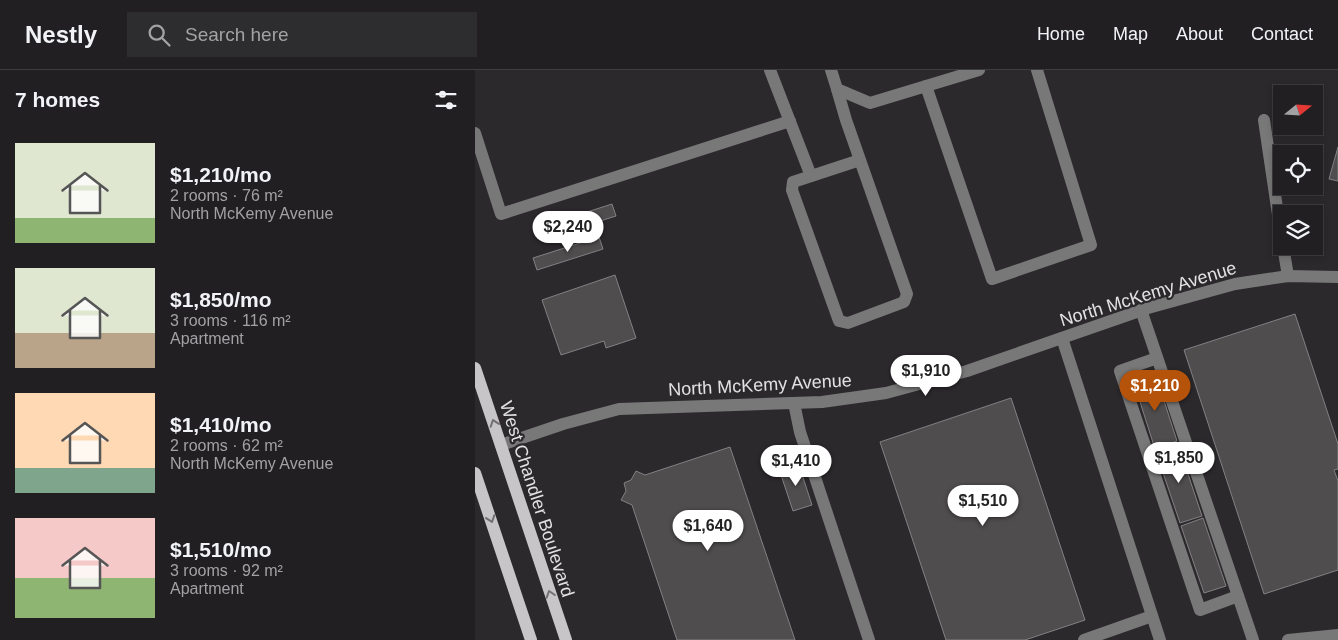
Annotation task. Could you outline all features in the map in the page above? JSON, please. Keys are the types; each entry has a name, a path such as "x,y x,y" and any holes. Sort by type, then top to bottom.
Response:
{"main road":[{"name":"West Chandler Boulevard","path":"475,368 566,640"},
{"path":"475,473 531,640"}],"street":[{"path":"770,70 811,176"},
{"path":"831,70 907,294 903,302 848,323 839,321 792,190 793,182 860,160"},
{"path":"837,89 870,103 979,70"},
{"path":"927,86 992,279 1091,245 1037,70"},
{"path":"1264,120 1277,205"},
{"path":"475,133 501,214 790,122"},
{"path":"1284,255 1288,276"},
{"name":"North McKemy Avenue","path":"501,445 563,424 619,409 822,402 886,394 967,371 1141,310 1235,284 1288,276 1338,277"},
{"path":"1141,310 1253,640"},
{"path":"1062,338 1160,640"},
{"path":"1157,358 1120,371 1200,610 1238,596"},
{"path":"794,403 800,432 869,640"},
{"path":"1084,640 1152,616"},
{"path":"1288,640 1338,635"}],"building":[{"path":"1338,147 1338,181 1329,179"},
{"path":"612,204 616,216 565,232 562,220"},
{"path":"599,237 603,249 537,270 533,258"},
{"path":"615,275 636,338 606,348 604,341 561,355 542,300"},
{"path":"1295,314 1338,444 1338,469 1334,470 1338,481 1338,570 1264,594 1184,350"},
{"path":"1156,376 1177,441 1155,449 1134,383"},
{"path":"1011,398 1085,620 1025,640 946,640 880,442"},
{"path":"1178,444 1202,516 1180,523 1156,452"},
{"path":"730,447 795,640 677,640 632,505 621,500 626,491 624,483 631,480 636,471 645,475"},
{"path":"798,462 812,505 793,511 779,469"},
{"path":"1203,518 1226,586 1204,593 1181,526"}]}
